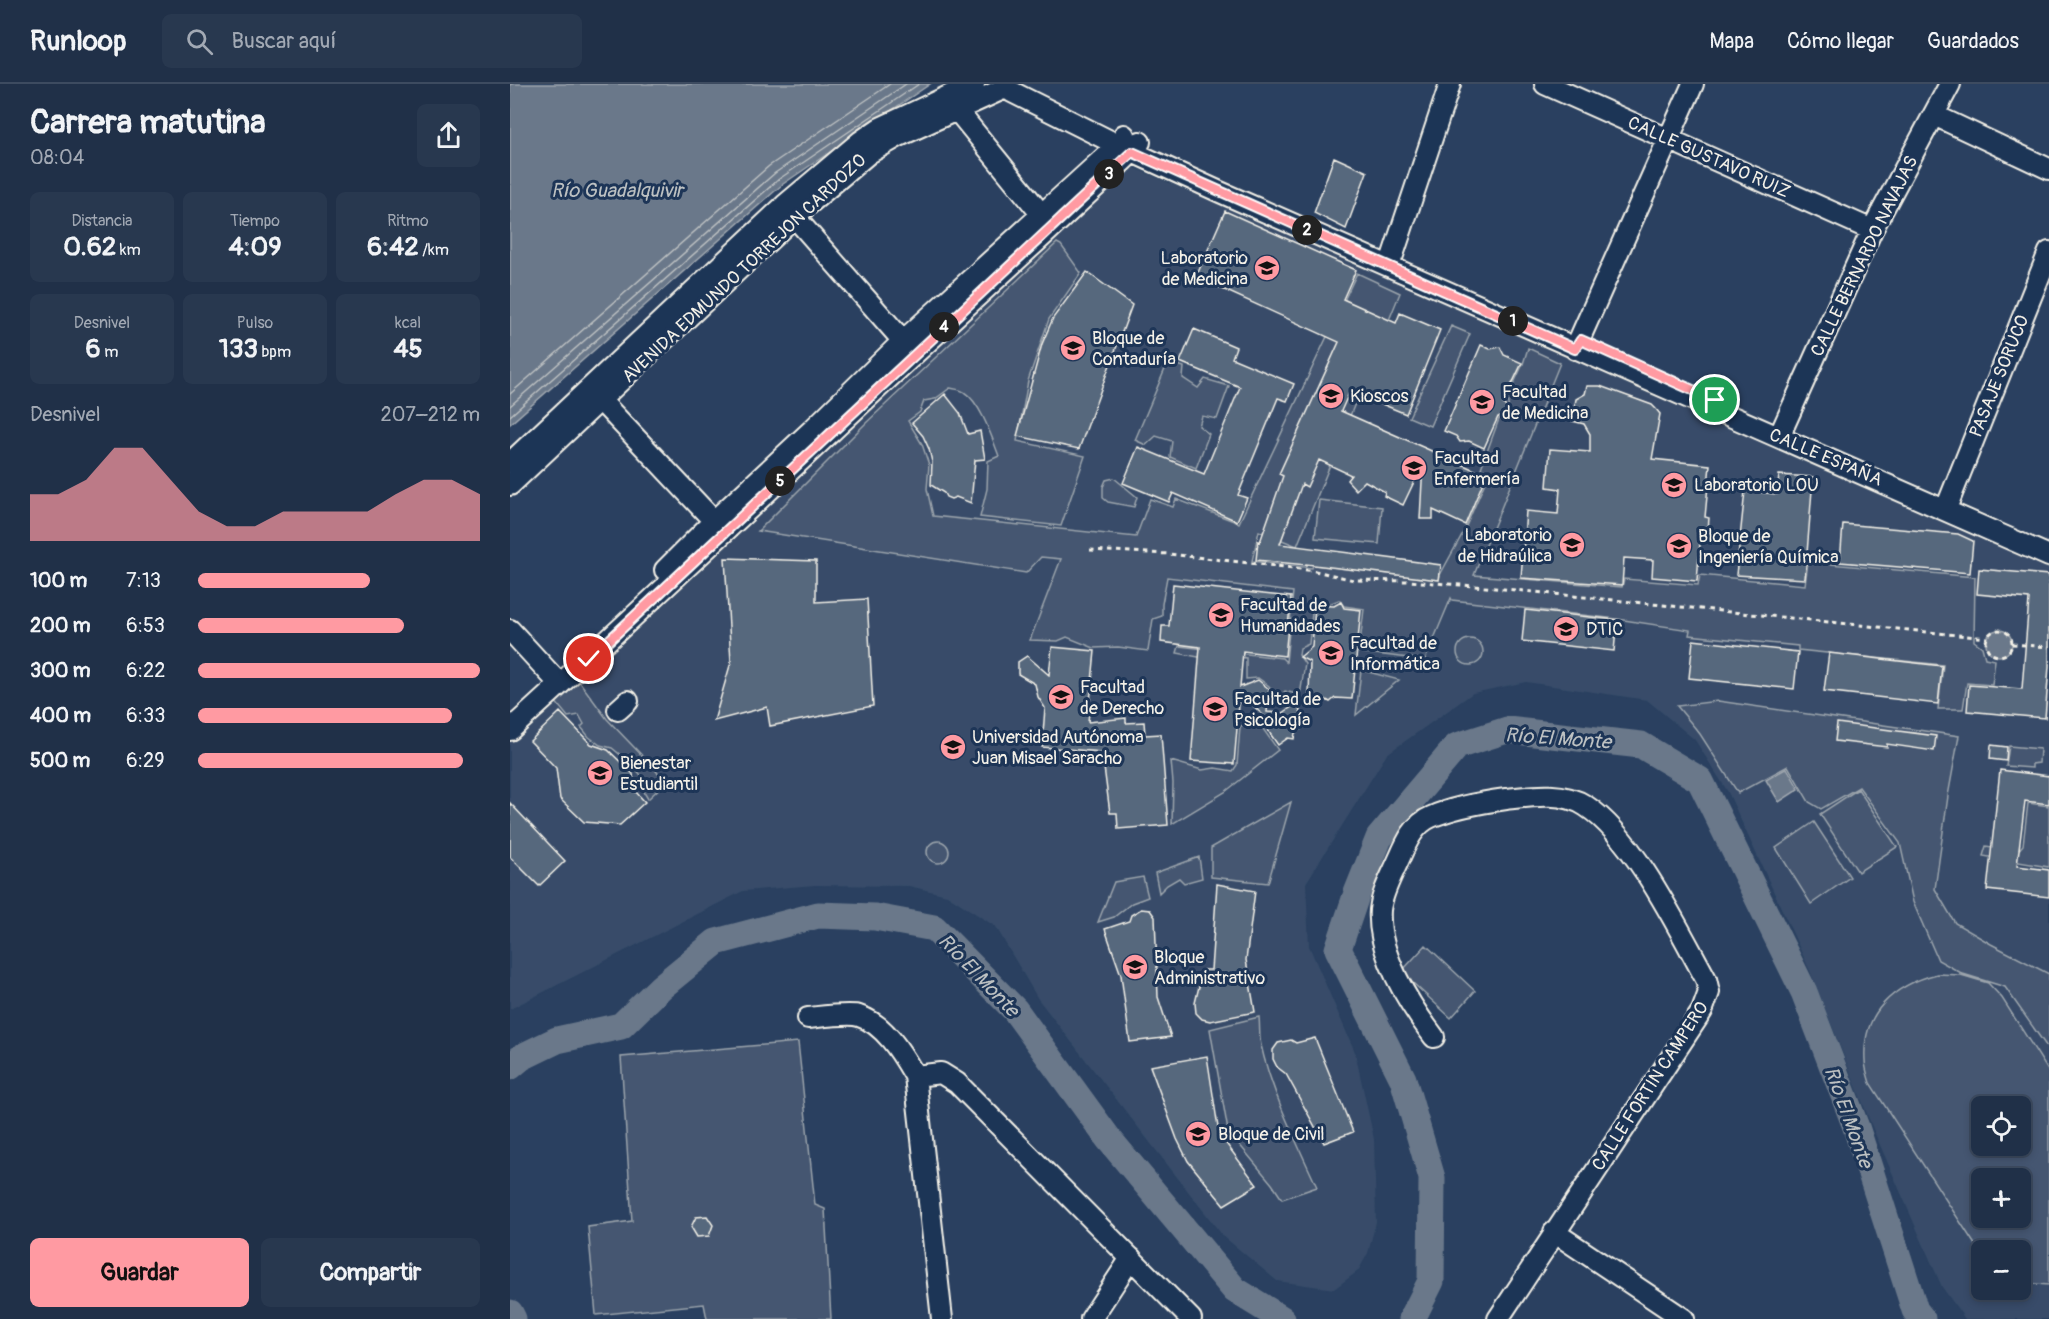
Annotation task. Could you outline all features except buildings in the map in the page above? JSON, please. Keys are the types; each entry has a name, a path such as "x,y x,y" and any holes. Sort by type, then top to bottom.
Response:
{"street":[{"name":"AVENIDA EDMUNDO TORREJON CARDOZO","path":"510,485 600,400 861,141 879,128 974,84"},
{"path":"1393,255 1450,84"},
{"name":"CALLE GUSTAVO RUIZ","path":"1545,84 1872,230"},
{"path":"1578,344 1693,84"},
{"name":"CALLE BERNARDO NAVAJAS","path":"1782,430 1872,230 1950,84"},
{"name":"AVENIDA EDMUNDO TORREJON CARDOZO","path":"510,463 790,210 869,153 897,137 956,109 1012,87"},
{"name":"CALLE ESPAÑA","path":"1012,87 1129,143 2049,556"},
{"path":"956,109 1042,214"},
{"path":"1934,115 2049,169"},
{"path":"510,716 555,679 714,521 903,341 1042,214 1129,143"},
{"path":"510,730 589,659 1129,143"},
{"name":"CALLE ESPAÑA","path":"1129,143 1393,255 1578,344 2049,545"},
{"path":"790,210 903,341"},
{"name":"PASAJE SORUCO","path":"1949,501 2049,252"},
{"path":"600,400 714,521"},
{"path":"510,630 555,679"},
{"name":"CALLE FORTIN CAMPERO","path":"1434,1036 1419,1017 1393,972 1382,933 1380,910 1384,893 1406,843 1417,826 1431,817 1486,802 1535,795 1564,797 1583,804 1603,818 1641,866 1706,979 1709,992 1702,1011 1498,1319"},
{"path":"808,1018 858,1016 882,1030 899,1048 915,1076 942,1319"},
{"path":"915,1076 941,1073 957,1083 1191,1319"},
{"path":"1554,1232 1684,1319"},
{"path":"1091,1319 1131,1258"}],"path":[{"path":"1090,550 1169,554 1285,567 1354,580 1475,586 1987,638"},
{"path":"1995,630 2004,631 2010,636 2012,644 2008,652 1996,656 1989,651 1987,638 1995,630"},
{"path":"2012,644 2049,648"}],"shaded area":[{"name":"Universidad Autónoma Juan Misael Saracho","path":"1135,168 2049,567 2049,1319 1965,1319 1942,1287 1873,1129 1810,971 1728,792 1695,740 1647,700 1526,682 1473,693 1387,754 1306,883 1309,946 1355,1052 1374,1139 1376,1222 1368,1253 1358,1271 1334,1289 1277,1281 1223,1236 1038,999 996,927 947,895 909,886 815,885 743,891 510,1009 510,735 590,661 728,542 1109,176"},
{"path":"1057,243 1061,245 1081,273 1049,319 1028,381 1017,441 1085,456 1061,526 980,517 987,489 988,461 999,456 976,404 964,392 950,388 935,399 924,401 920,412 908,421 922,444 929,465 927,489 933,516 1136,537 1150,499 1173,507 1176,499 1239,523 1357,273 1400,293 1297,546 1259,531 1252,561 1312,568 1313,565 1439,580 1464,531 1489,473 1481,468 1499,419 1510,417 1507,398 1528,348 1560,363 1474,575 1622,587 1624,579 1698,585 1700,575 1805,585 1808,562 1975,577 1974,641 1982,647 1985,658 1995,660 1992,685 1967,683 1963,709 1938,709 1943,665 1798,650 1798,646 1689,635 1690,630 1452,600 1451,598 1425,660 1359,652 1364,609 1344,606 1339,600 1329,604 1313,603 1309,644 1300,648 1299,655 1305,664 1300,695 1285,691 1277,700 1269,686 1258,678 1246,679 1246,658 1229,656 1209,659 1177,653 1179,646 1282,658 1286,662 1293,592 1167,577 1162,616 1153,619 1148,651 1118,647 1094,648 1067,637 1058,641 1030,640 1061,559 1041,557 1026,573 758,531 866,423"},
{"path":"1451,326 1470,334 1430,426 1409,417"},
{"path":"1168,362 1184,367 1183,378 1198,388 1205,379 1229,386 1217,419 1202,416 1199,426 1209,434 1196,468 1170,457 1172,441 1156,436 1146,445 1135,440"},
{"path":"1114,478 1137,497 1134,507 1108,502 1103,498 1103,487 1106,480"},
{"path":"1319,500 1382,507 1379,544 1315,538"},
{"path":"1470,639 1479,643 1483,652 1479,661 1470,665 1461,661 1457,652 1461,643"},
{"path":"1361,670 1399,680 1356,715"},
{"path":"579,681 607,719 654,768 665,783 648,799 641,775 629,762 612,748 600,745 589,737 581,727 584,724 579,715 568,717 554,700"},
{"path":"1718,701 1959,736 1935,889 1955,923 2049,974 2049,1050 2005,987 1963,974 1938,960 1913,902 1900,843 1859,787 1821,809 1809,802 1788,766 1738,793 1700,734 1677,706"},
{"path":"1249,721 1261,726 1278,750 1225,792 1172,824 1171,761 1202,770 1215,768 1233,771 1237,765 1240,727"},
{"path":"2009,746 2040,749 2039,763 2032,764 2032,768 2006,766"},
{"path":"1858,789 1897,847 1858,872 1820,814"},
{"path":"1291,802 1268,883 1211,877 1211,848"},
{"path":"2028,803 2049,806 2049,867 1983,856 1986,846 2018,851 2023,845"},
{"path":"1814,822 1850,877 1811,904 1776,848"},
{"path":"938,841 946,844 949,852 946,860 938,863 930,860 927,852 930,844"},
{"path":"1199,857 1202,878 1184,883 1179,878 1159,893 1155,873"},
{"path":"1143,877 1148,897 1132,903 1114,917 1098,922 1114,882"},
{"path":"1426,945 1475,991 1451,1018 1401,972"},
{"path":"1937,974 1961,975 1988,983 2002,998 2049,1072 2049,1285 2031,1284 2031,1240 1972,1240 1870,1083 1865,1063 1865,1043 1869,1028 1884,1003 1907,985"},
{"path":"1259,1017 1265,1063 1285,1117 1317,1187 1282,1199 1228,1131 1210,1029"},
{"path":"798,1042 815,1205 825,1209 831,1319 707,1319 704,1304 596,1315 588,1227 632,1221 621,1057"}],"water":[{"name":"Río Guadalquivir","path":"510,84 930,84 783,184 510,424"},
{"path":"1999,630 2008,634 2012,643 2008,652 1999,656 1990,652 1986,643 1990,634"},
{"path":"1787,768 1799,789 1779,802 1766,780"}],"waterway":[{"name":"Río El Monte","path":"1412,1319 1431,1281 1432,1178 1403,1079 1338,949 1379,838 1457,746 1507,730 1641,745 1700,780 1804,992 1856,1127 1915,1310 1922,1319"},
{"name":"Río El Monte","path":"510,1067 522,1057 557,1040 621,1026 661,987 716,942 818,915 875,917 934,928 1015,1010 1108,1138 1235,1290 1282,1319"},
{"name":"Río El Monte","path":"510,1313 513,1319"}],"place":[{"name":"Laboratorio de Medicina","path":"1267,268"},
{"name":"Bloque de Contaduría","path":"1073,348"},
{"name":"Kioscos","path":"1331,396"},
{"name":"Facultad de Medicina","path":"1482,402"},
{"name":"Facultad Enfermería","path":"1414,468"},
{"name":"Laboratorio LOU","path":"1674,485"},
{"name":"Laboratorio de Hidraúlica","path":"1572,545"},
{"name":"Bloque de Ingeniería Química","path":"1679,546"},
{"name":"Facultad de Humanidades","path":"1221,615"},
{"name":"DTIC","path":"1566,629"},
{"name":"Facultad de Informática","path":"1331,653"},
{"name":"Facultad de Derecho","path":"1061,697"},
{"name":"Facultad de Psicología","path":"1215,709"},
{"name":"Universidad Autónoma Juan Misael Saracho","path":"953,747"},
{"name":"Bienestar Estudiantil","path":"600,773"},
{"name":"Bloque Administrativo","path":"1135,967"},
{"name":"Bloque de Civil","path":"1198,1134"}],"route":[{"path":"589,659 1132,152 1575,349 1581,340 1715,400"}]}
